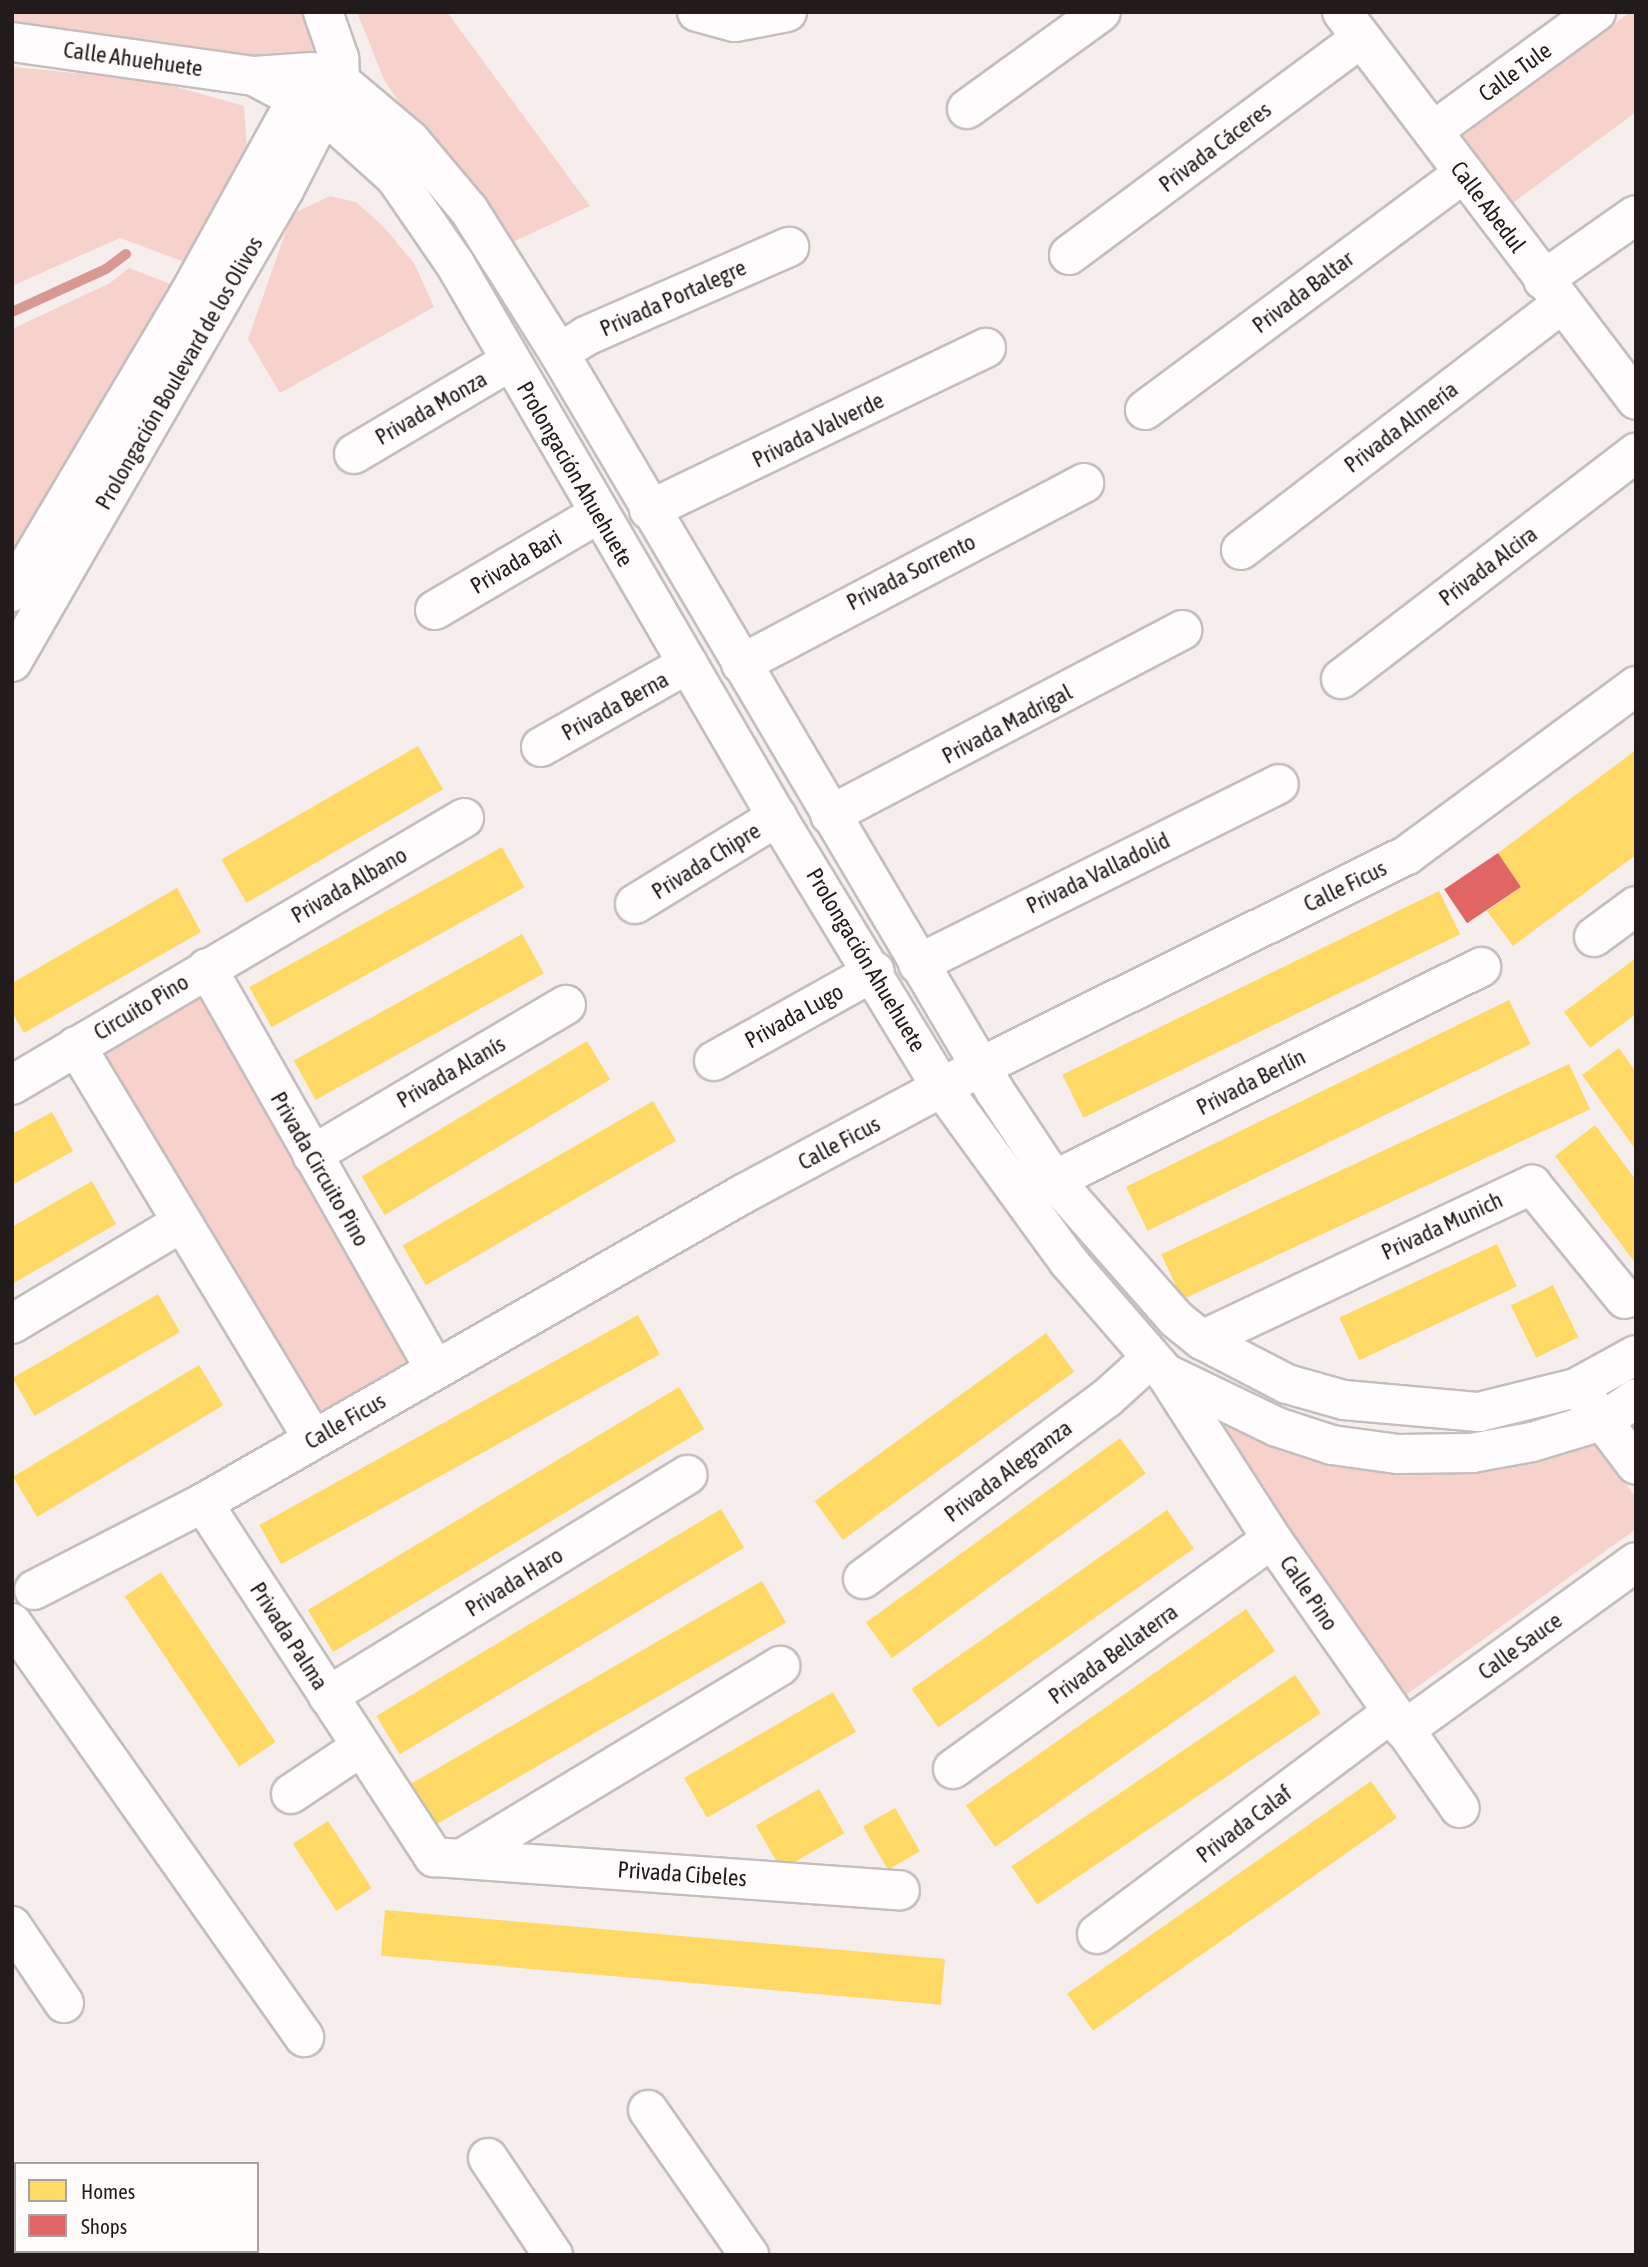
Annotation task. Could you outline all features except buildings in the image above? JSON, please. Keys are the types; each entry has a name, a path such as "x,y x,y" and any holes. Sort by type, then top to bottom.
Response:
{"street":[{"path":"697,12 735,22 787,12"},
{"path":"967,109 1101,12"},
{"name":"Calle Tule","path":"1433,131 1596,12"},
{"path":"318,92 339,58 325,21"},
{"name":"Calle Abedul","path":"1352,25 1433,131 1461,174 1636,400"},
{"name":"Privada Cáceres","path":"1069,255 1352,25"},
{"name":"Calle Ahuehuete","path":"12,42 254,76 318,92"},
{"name":"Prolongación Ahuehuete","path":"318,92 410,140 469,210 559,353 649,510 980,1067 1054,1180 1176,1320 1210,1335 1287,1384 1345,1400 1479,1412 1576,1388 1636,1355"},
{"name":"Prolongación Ahuehuete","path":"318,92 395,177 455,264 509,362 777,817 875,971 942,1088 1021,1196 1158,1366 1277,1427 1332,1445 1398,1454 1472,1453 1605,1420 1636,1398"},
{"name":"Prolongación Boulevard de los Olivos","path":"12,592 188,296 318,92"},
{"name":"Prolongación Boulevard de los Olivos","path":"12,662 318,92"},
{"name":"Privada Baltar","path":"1145,410 1461,174"},
{"name":"Privada Almería","path":"1241,550 1553,292 1636,215"},
{"name":"Privada Portalegre","path":"559,353 586,336 789,247"},
{"name":"Privada Valverde","path":"649,510 986,348"},
{"name":"Privada Monza","path":"354,454 509,362"},
{"name":"Privada Alcira","path":"1341,679 1636,453"},
{"name":"Privada Sorrento","path":"741,664 1084,483"},
{"name":"Privada Bari","path":"435,610 598,514"},
{"name":"Privada Madrigal","path":"830,815 1182,630"},
{"name":"Privada Berna","path":"541,747 688,664"},
{"name":"Calle Ficus","path":"20,1607 743,1194 980,1067 1407,855 1636,686"},
{"name":"Privada Valladolid","path":"918,964 1279,784"},
{"name":"Privada Chipre","path":"635,904 777,817"},
{"name":"Privada Albano","path":"221,960 464,818"},
{"path":"1594,937 1636,906"},
{"name":"Circuito Pino","path":"12,1085 221,960"},
{"name":"Privada Circuito Pino","path":"221,960 324,1147 435,1370"},
{"name":"Privada Berlín","path":"1021,1196 1481,967"},
{"name":"Privada Lugo","path":"714,1061 875,971"},
{"name":"Privada Alanís","path":"324,1147 566,1004"},
{"path":"62,1055 181,1223 313,1439"},
{"name":"Privada Munich","path":"1210,1335 1532,1185 1625,1299"},
{"path":"12,1324 181,1223"},
{"name":"Calle Pino","path":"1158,1366 1272,1539 1460,1808"},
{"name":"Privada Alegranza","path":"863,1579 1107,1398 1158,1366"},
{"path":"1576,1388 1605,1420 1636,1465"},
{"name":"Privada Haro","path":"335,1693 687,1475"},
{"name":"Privada Palma","path":"203,1503 335,1693 368,1759"},
{"name":"Privada Bellaterra","path":"953,1769 1272,1539"},
{"name":"Calle Sauce","path":"1397,1721 1636,1562"},
{"path":"20,1607 304,2037"},
{"path":"463,1858 780,1666"},
{"name":"Privada Calaf","path":"1097,1934 1397,1721"},
{"path":"290,1794 368,1759"},
{"name":"Privada Cibeles","path":"368,1759 434,1857 900,1891"},
{"path":"12,1926 64,2003"},
{"path":"648,2110 749,2255"},
{"path":"488,2158 553,2255"}],"shaded area":[{"path":"12,12 302,12 316,52 230,57 166,42 12,25"},
{"path":"357,12 447,12 590,206 513,242 454,166 412,121 384,80"},
{"path":"1630,12 1636,12 1636,112 1490,220 1446,149"},
{"path":"12,67 152,80 244,106 248,166 187,263 120,238 12,286"},
{"path":"330,196 356,202 383,226 414,263 434,307 280,393 248,339 292,214"},
{"path":"129,268 173,285 12,577 12,329 110,283"},
{"path":"208,970 425,1361 291,1435 74,1044"},
{"path":"1196,1410 1467,1469 1599,1443 1636,1498 1636,1529 1406,1695"}],"waterway":[{"path":"12,312 106,269 126,254"}]}
